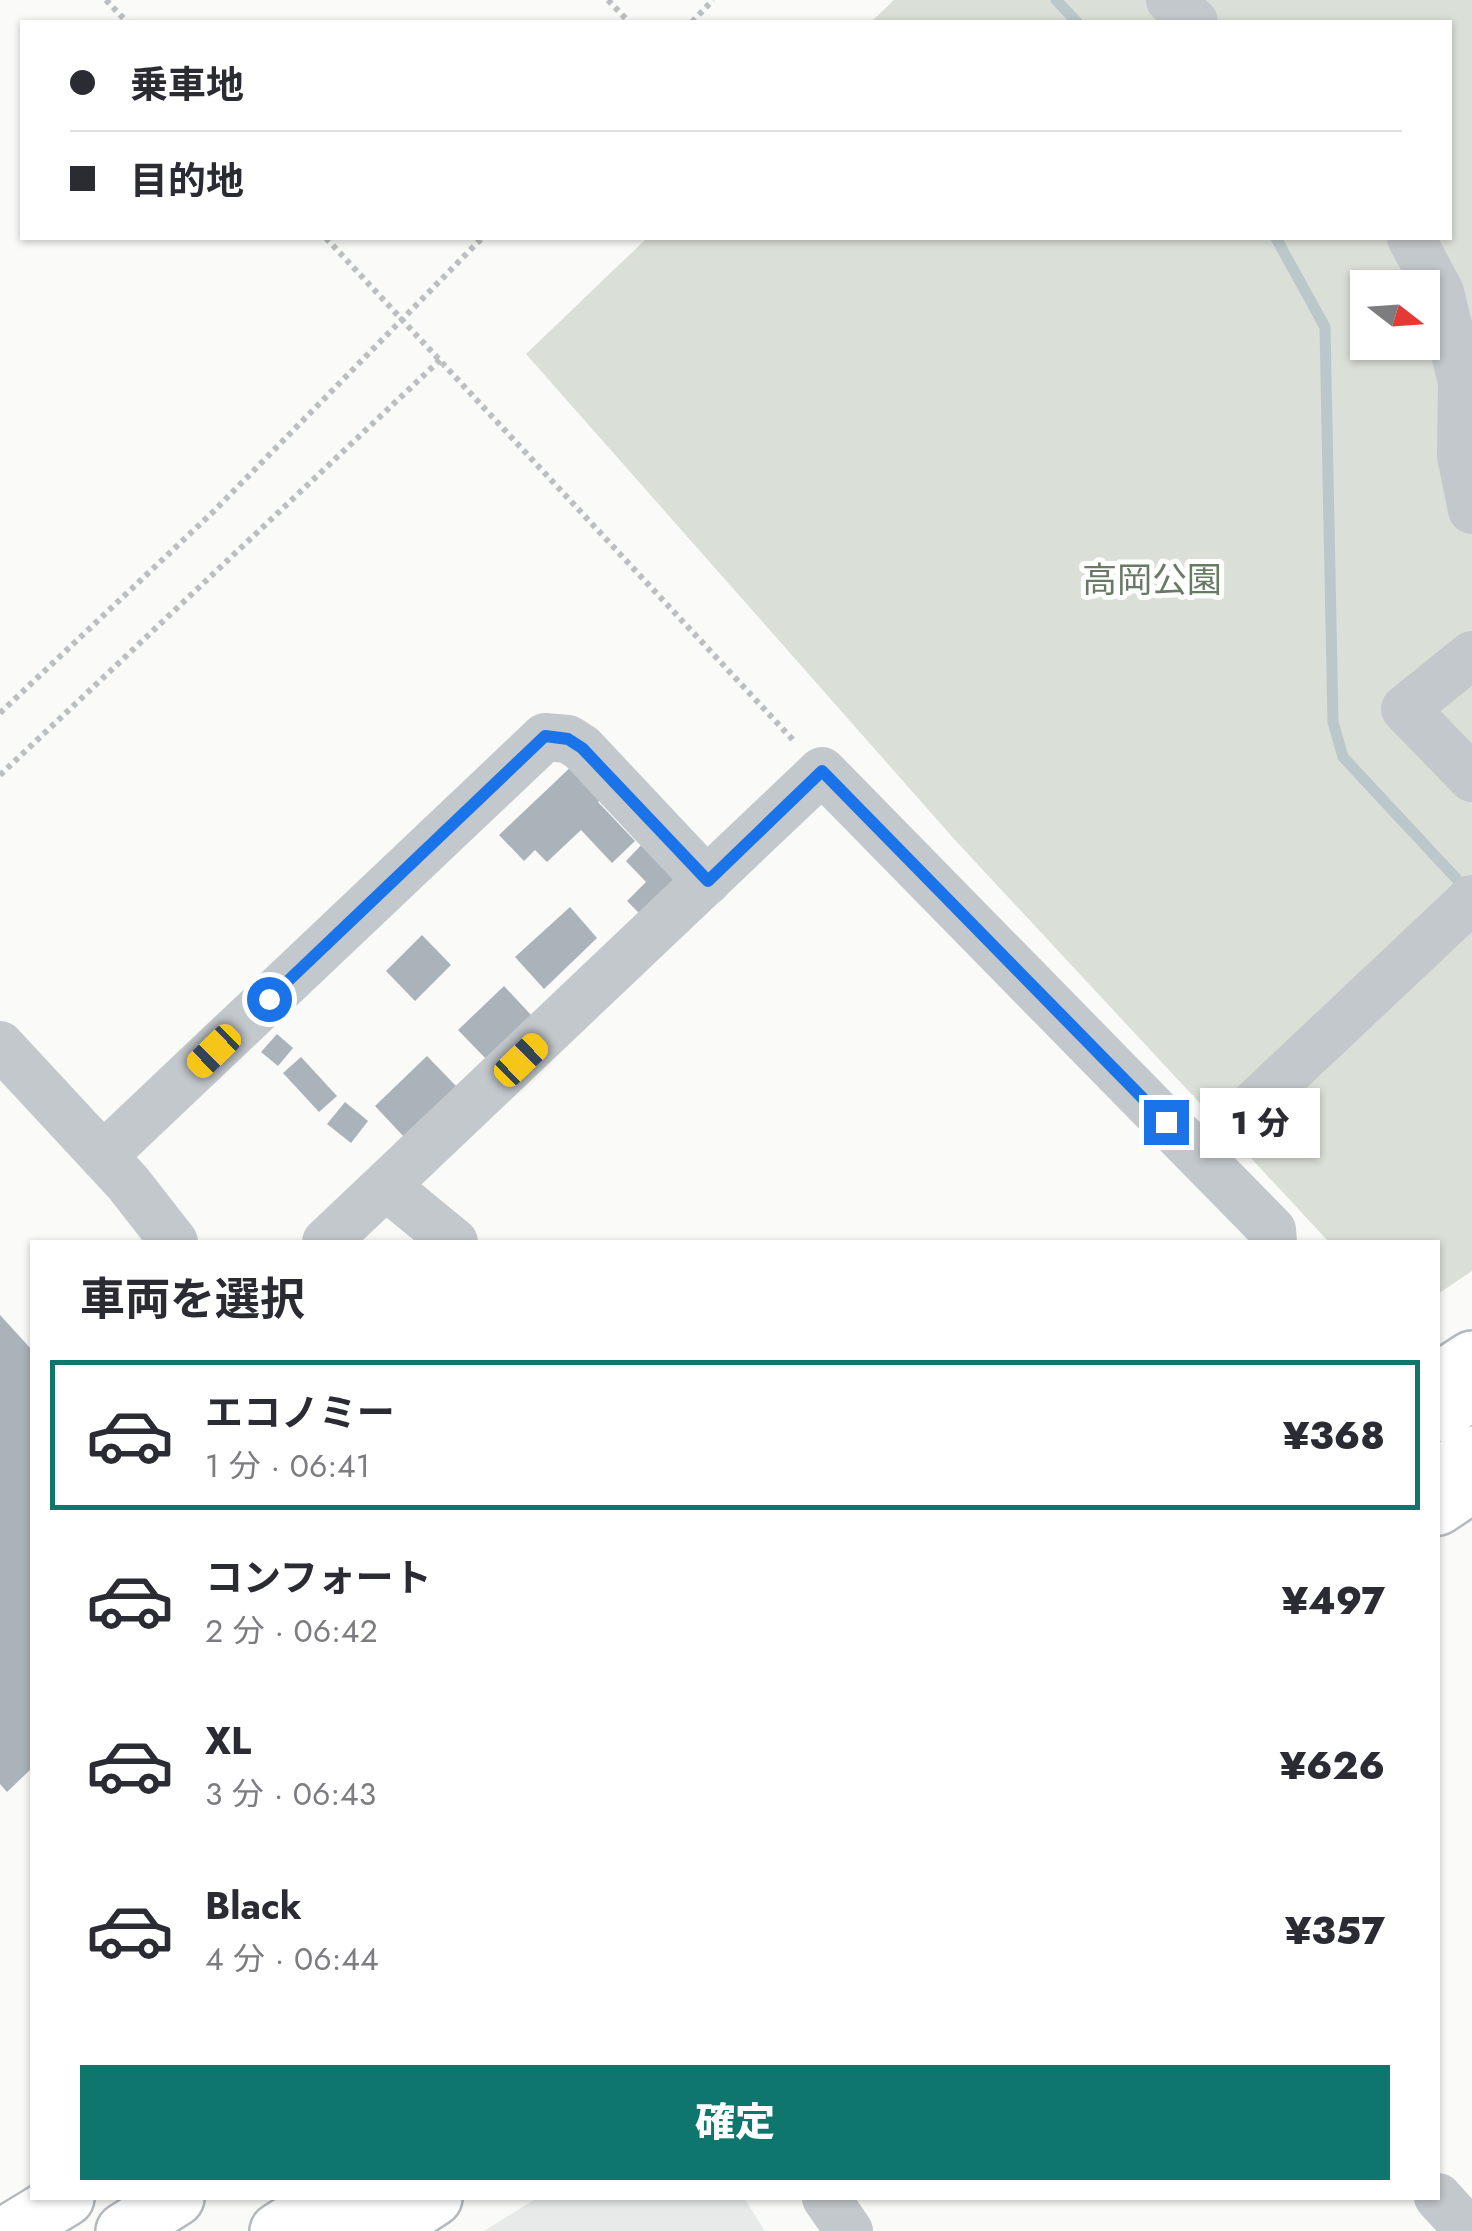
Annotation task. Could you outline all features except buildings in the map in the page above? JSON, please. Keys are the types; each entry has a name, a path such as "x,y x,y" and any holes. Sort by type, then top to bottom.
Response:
{"main road":[{"path":"1440,1380 1472,1359"},
{"path":"1440,1413 1472,1392"},
{"path":"12,2231 63,2200"},
{"path":"127,2231 173,2200"},
{"path":"127,2231 182,2200"},
{"path":"278,2231 327,2200"},
{"path":"334,2231 383,2200"},
{"path":"383,2231 431,2200"}],"street":[{"path":"1170,0 1192,20"},
{"path":"1412,240 1440,292 1462,382 1462,456 1472,510"},
{"path":"1472,655 1406,709 1472,778"},
{"path":"103,1156 545,736 568,739 582,748 708,881"},
{"path":"328,1240 822,771 1272,1230 1273,1240"},
{"path":"1281,1132 1246,1112 1472,899"},
{"path":"0,1045 103,1156 172,1240"},
{"path":"387,1187 452,1240"},
{"path":"1440,2199 1469,2231"},
{"path":"827,2200 849,2231"}],"path":[{"path":"106,0 125,20"},
{"path":"608,0 627,20"},
{"path":"694,20 713,0"},
{"path":"328,240 822,771"},
{"path":"0,713 214,512 480,240"},
{"path":"0,775 440,360"}],"shaded area":[{"path":"534,2200 745,2200 765,2231 484,2231"}],"green space":[{"name":"高岡公園","path":"894,0 1472,0 1472,1271 1440,1293 1440,1240 1327,1240 955,840 526,354 645,240 1452,240 1452,20 873,20"}],"waterway":[{"path":"1056,0 1075,20"},
{"path":"1277,240 1325,327 1333,722 1343,757 1466,889"}],"route":[{"path":"269,999 545,736 568,739 582,748 708,881 822,771 1166,1122"}]}
